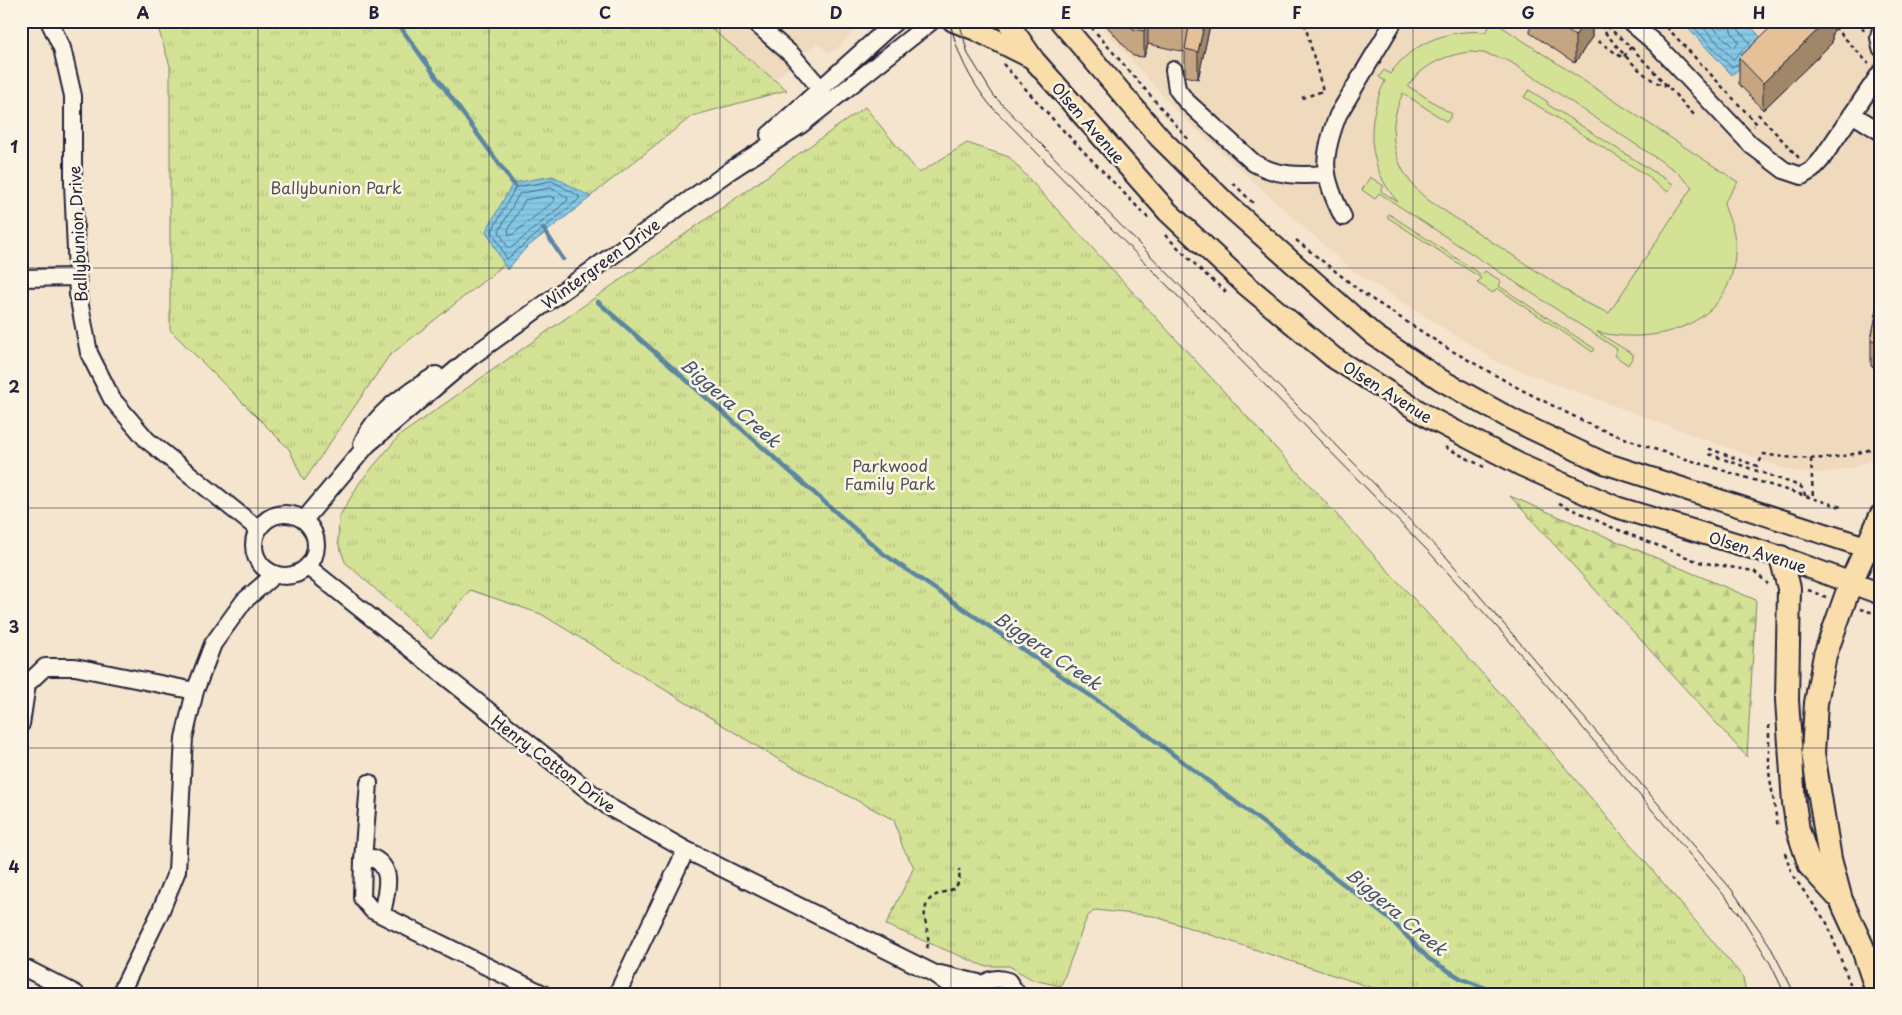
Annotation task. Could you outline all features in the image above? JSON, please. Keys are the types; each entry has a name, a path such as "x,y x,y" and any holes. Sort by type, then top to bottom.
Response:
{"highway":[{"path":"1878,994 1862,946 1841,900 1830,859 1818,797 1813,731 1823,662 1851,582 1873,549 1881,516"},
{"path":"1780,557 1789,588 1788,700 1794,803 1798,830 1810,866 1841,900"}],"main road":[{"path":"953,21 992,37 1034,60"},
{"name":"Olsen Avenue","path":"1007,21 1034,60 1168,212 1245,284 1334,358 1430,418 1523,466 1616,507 1780,557 1881,594"},
{"path":"1060,21 1160,138 1229,206 1374,335 1441,380 1512,420 1604,463 1873,549"}],"street":[{"name":"Ballybunion Drive","path":"49,21 62,48 73,96 78,296 89,353 112,399 148,440 258,529"},
{"path":"753,21 792,55 821,89"},
{"name":"Wintergreen Drive","path":"731,170 896,21"},
{"name":"Wintergreen Drive","path":"304,520 357,456 373,425 386,411 417,387 471,357 731,170 802,124 932,21"},
{"path":"1343,217 1331,194 1325,174 1329,145 1338,116 1394,21"},
{"path":"1628,21 1656,44 1784,170 1802,176 1812,170 1852,114 1876,69"},
{"path":"1174,70 1177,89 1186,100 1254,163 1264,169 1285,175 1325,174"},
{"path":"1852,114 1881,132"},
{"path":"21,278 77,277"},
{"path":"288,514 304,520 314,532 317,543 316,551 308,567 295,575 284,577 274,575 265,569 257,560 254,547 258,529 273,516 288,514"},
{"name":"Henry Cotton Drive","path":"308,567 609,807 686,850 933,973 980,989 989,980 1002,979 1013,986 1019,993"},
{"path":"120,994 159,915 177,871 184,738 195,691 213,644 244,601 274,575"},
{"path":"21,724 26,684 45,667 75,667 195,691"},
{"path":"369,783 362,898 372,910 543,994"},
{"path":"617,994 686,850"},
{"path":"363,860 373,858 383,863 388,874 382,915"},
{"path":"21,966 76,994"},
{"name":"Henry Cotton Drive","path":"933,973 962,994"}],"path":[{"path":"1086,21 1190,142"},
{"path":"1302,98 1322,91 1304,21"},
{"path":"1602,21 1603,30 1625,56 1660,86 1668,86"},
{"path":"1661,21 1757,124 1747,132"},
{"path":"1829,21 1876,69"},
{"path":"1857,21 1877,39"},
{"path":"1603,25 1631,47 1696,117"},
{"path":"1598,41 1623,58 1625,56"},
{"path":"1625,56 1631,47"},
{"path":"1758,114 1803,162"},
{"path":"1230,181 1257,206"},
{"path":"1292,237 1364,294 1447,348 1528,394 1595,427 1654,450 1841,507"},
{"path":"1805,496 1804,490 1800,486 1709,454 1710,449 1757,466 1764,454 1811,459 1855,452 1881,445"},
{"path":"1811,459 1814,499"},
{"path":"927,948 929,934 924,915 927,903 933,896 953,890 958,883 959,870"}],"shaded area":[{"path":"702,21 863,21 836,50 829,52 816,43 775,80"},
{"path":"1097,21 1881,21 1881,456 1856,467 1806,474 1782,468 1499,363 1350,269 1177,112"}],"green space":[{"name":"Ballybunion Park","path":"156,21 702,21 787,90 692,116 389,356 304,481 289,449 170,330 170,66"},
{"path":"1493,21 1738,182 1724,203 1735,243 1733,270 1724,292 1710,310 1692,323 1670,331 1646,336 1621,336 1597,332 1634,355 1628,365 1614,355 1617,349 1379,193 1375,199 1362,190 1370,177 1384,186 1381,191 1398,202 1380,174 1372,144 1374,112 1385,81 1379,77 1384,70 1390,74 1409,54 1432,40 1458,33 1486,32","holes":["1461,53 1483,53 1509,61 1676,171 1692,187 1609,313 1584,302 1428,200 1416,189 1400,164 1396,151 1394,123 1403,93 1447,122 1452,114 1408,86 1420,72 1435,62"]},
{"path":"1529,90 1548,102 1547,104 1673,184 1668,192 1651,180 1651,178 1524,97"},
{"name":"Parkwood Family Park","path":"865,107 919,173 967,143 1009,157 1524,719 1743,977 1746,994 1391,994 1153,916 1095,910 1087,917 1061,986 1033,980 1009,966 984,966 886,925 914,867 903,848 894,820 778,759 541,614 470,590 431,639 345,562 338,542 339,517 360,482 399,436"},
{"path":"1389,214 1482,275 1485,271 1501,281 1499,286 1595,349 1593,352 1497,288 1493,293 1477,283 1481,278 1387,217"},
{"path":"1510,496 1756,600 1747,757"}],"water":[{"path":"1681,21 1746,21 1767,44 1732,75"},
{"path":"553,176 591,197 526,248 507,270 486,231 513,183"}],"building":[{"path":"1126,21 1147,21 1144,31 1133,29"},
{"path":"1164,21 1205,21 1198,52 1185,49 1189,27"},
{"path":"1552,21 1585,21 1575,36"},
{"path":"1777,21 1827,21 1763,83 1739,58"},
{"path":"1881,290 1881,348 1879,348 1880,342 1871,340"}],"waterway":[{"name":"Biggera Creek","path":"396,21 515,186"},
{"name":"Biggera Creek","path":"543,228 563,259"},
{"name":"Biggera Creek","path":"598,302 881,552 1149,736 1392,921 1429,959 1462,979 1501,994"}],"tram line":[{"path":"950,21 956,44 965,66 976,86 990,105 1429,552 1506,637 1739,913 1770,963 1785,994"},
{"path":"959,21 968,54 994,96 1448,559 1732,890 1769,944 1795,994"}]}
